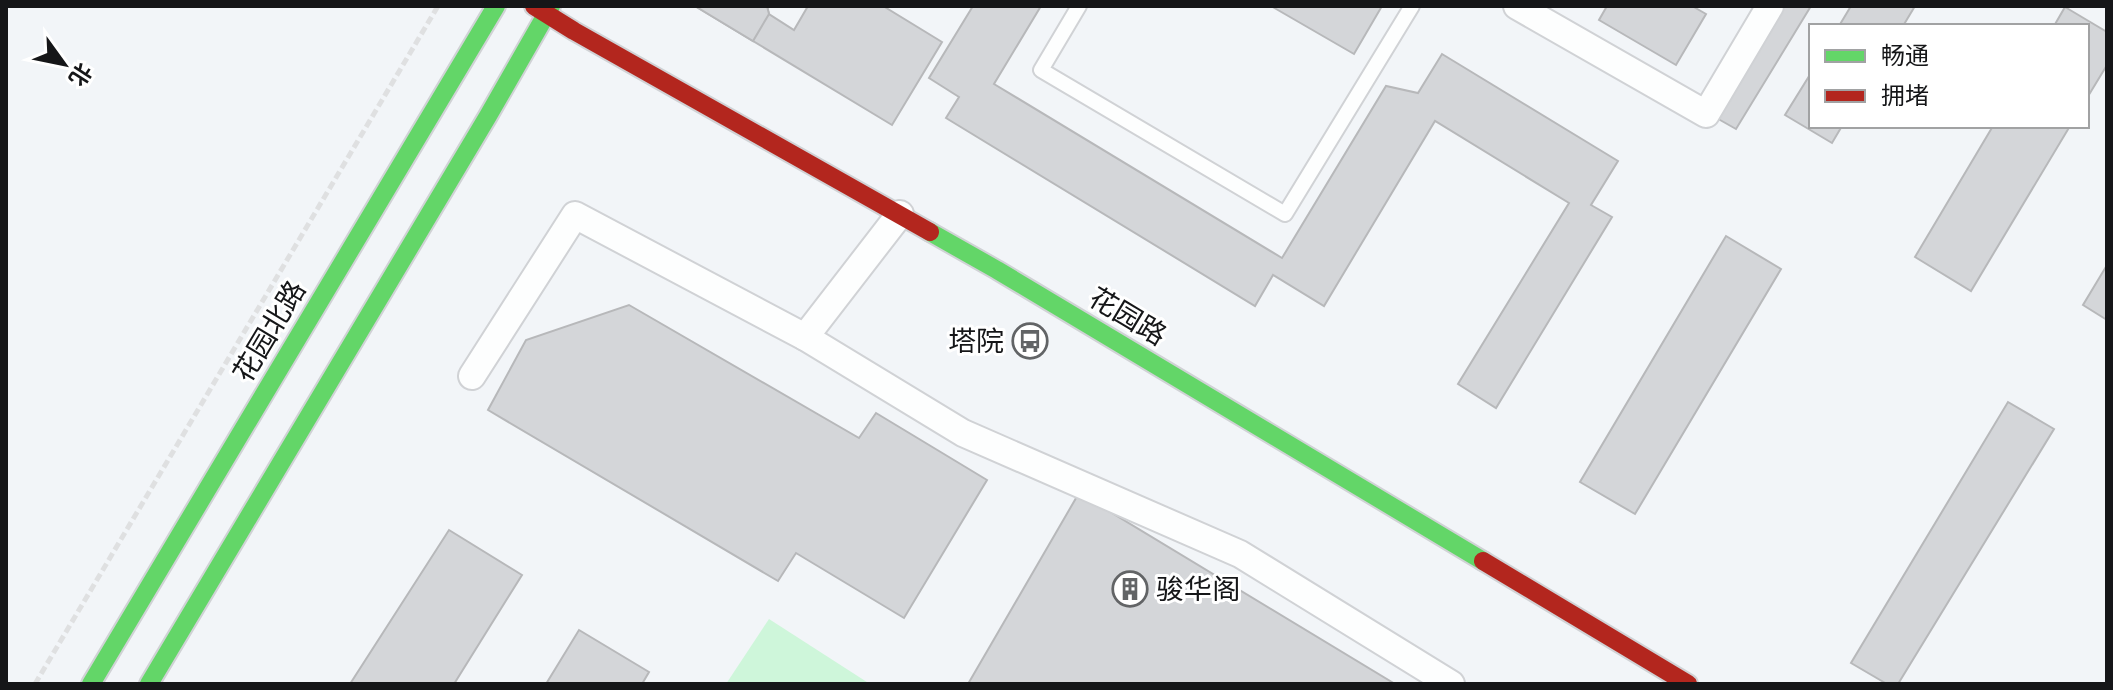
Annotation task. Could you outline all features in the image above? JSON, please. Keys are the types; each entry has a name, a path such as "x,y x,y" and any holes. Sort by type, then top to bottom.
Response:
{"street":[{"name":"花园北路","path":"91,684 496,6"},
{"path":"1517,6 1706,114 1770,6"},
{"path":"149,684 488,116 544,9"},
{"name":"花园路","path":"544,9 997,270 1688,684"},
{"path":"805,337 900,214"},
{"path":"472,376 575,215 805,337 963,433 1240,554 1451,684"}],"lane":[{"path":"1079,6 1041,70 1285,214 1412,6"}],"path":[{"path":"35,684 438,6"}],"green space":[{"path":"769,619 870,684 726,684"}],"building":[{"path":"695,6 767,6 769,14 794,30 808,6 883,6 942,42 892,125"},
{"path":"695,6 767,6 769,14 753,41"},
{"path":"973,6 1041,6 994,84 1282,258 1386,86 1418,93 1442,54 1618,161 1591,205 1612,217 1496,408 1458,384 1569,203 1435,121 1324,306 1273,275 1255,306 946,118 959,97 929,78"},
{"path":"1271,6 1382,6 1354,54"},
{"path":"1607,6 1692,6 1706,14 1676,65 1599,20"},
{"path":"1779,6 1811,6 1736,129 1713,116"},
{"path":"1851,6 1915,6 1904,24 1840,24"},
{"path":"2065,7 2107,32 2107,65 2089,95 2089,24 2055,24"},
{"path":"1809,76 1809,128 1841,128 1832,143 1785,115"},
{"path":"1992,128 2069,128 1971,291 1915,257"},
{"path":"1726,236 1781,269 1635,514 1580,482"},
{"path":"2107,265 2107,320 2083,305"},
{"path":"629,305 859,438 876,413 987,480 904,618 796,553 778,581 488,410 526,340"},
{"path":"2008,402 2054,429 1898,684 1887,684 1851,663"},
{"name":"骏华阁","path":"1079,493 1395,684 968,684"},
{"path":"449,530 522,575 454,684 350,684"},
{"path":"579,630 649,672 642,684 546,684"}],"traffic: fast":[{"path":"91,684 496,6"},
{"path":"149,684 551,6"},
{"path":"930,232 1483,561"}],"traffic: jam":[{"path":"534,6 930,232"},
{"path":"1483,561 1688,684"}],"place":[{"name":"塔院","path":"1030,341"},
{"name":"骏华阁","path":"1130,589"}]}
